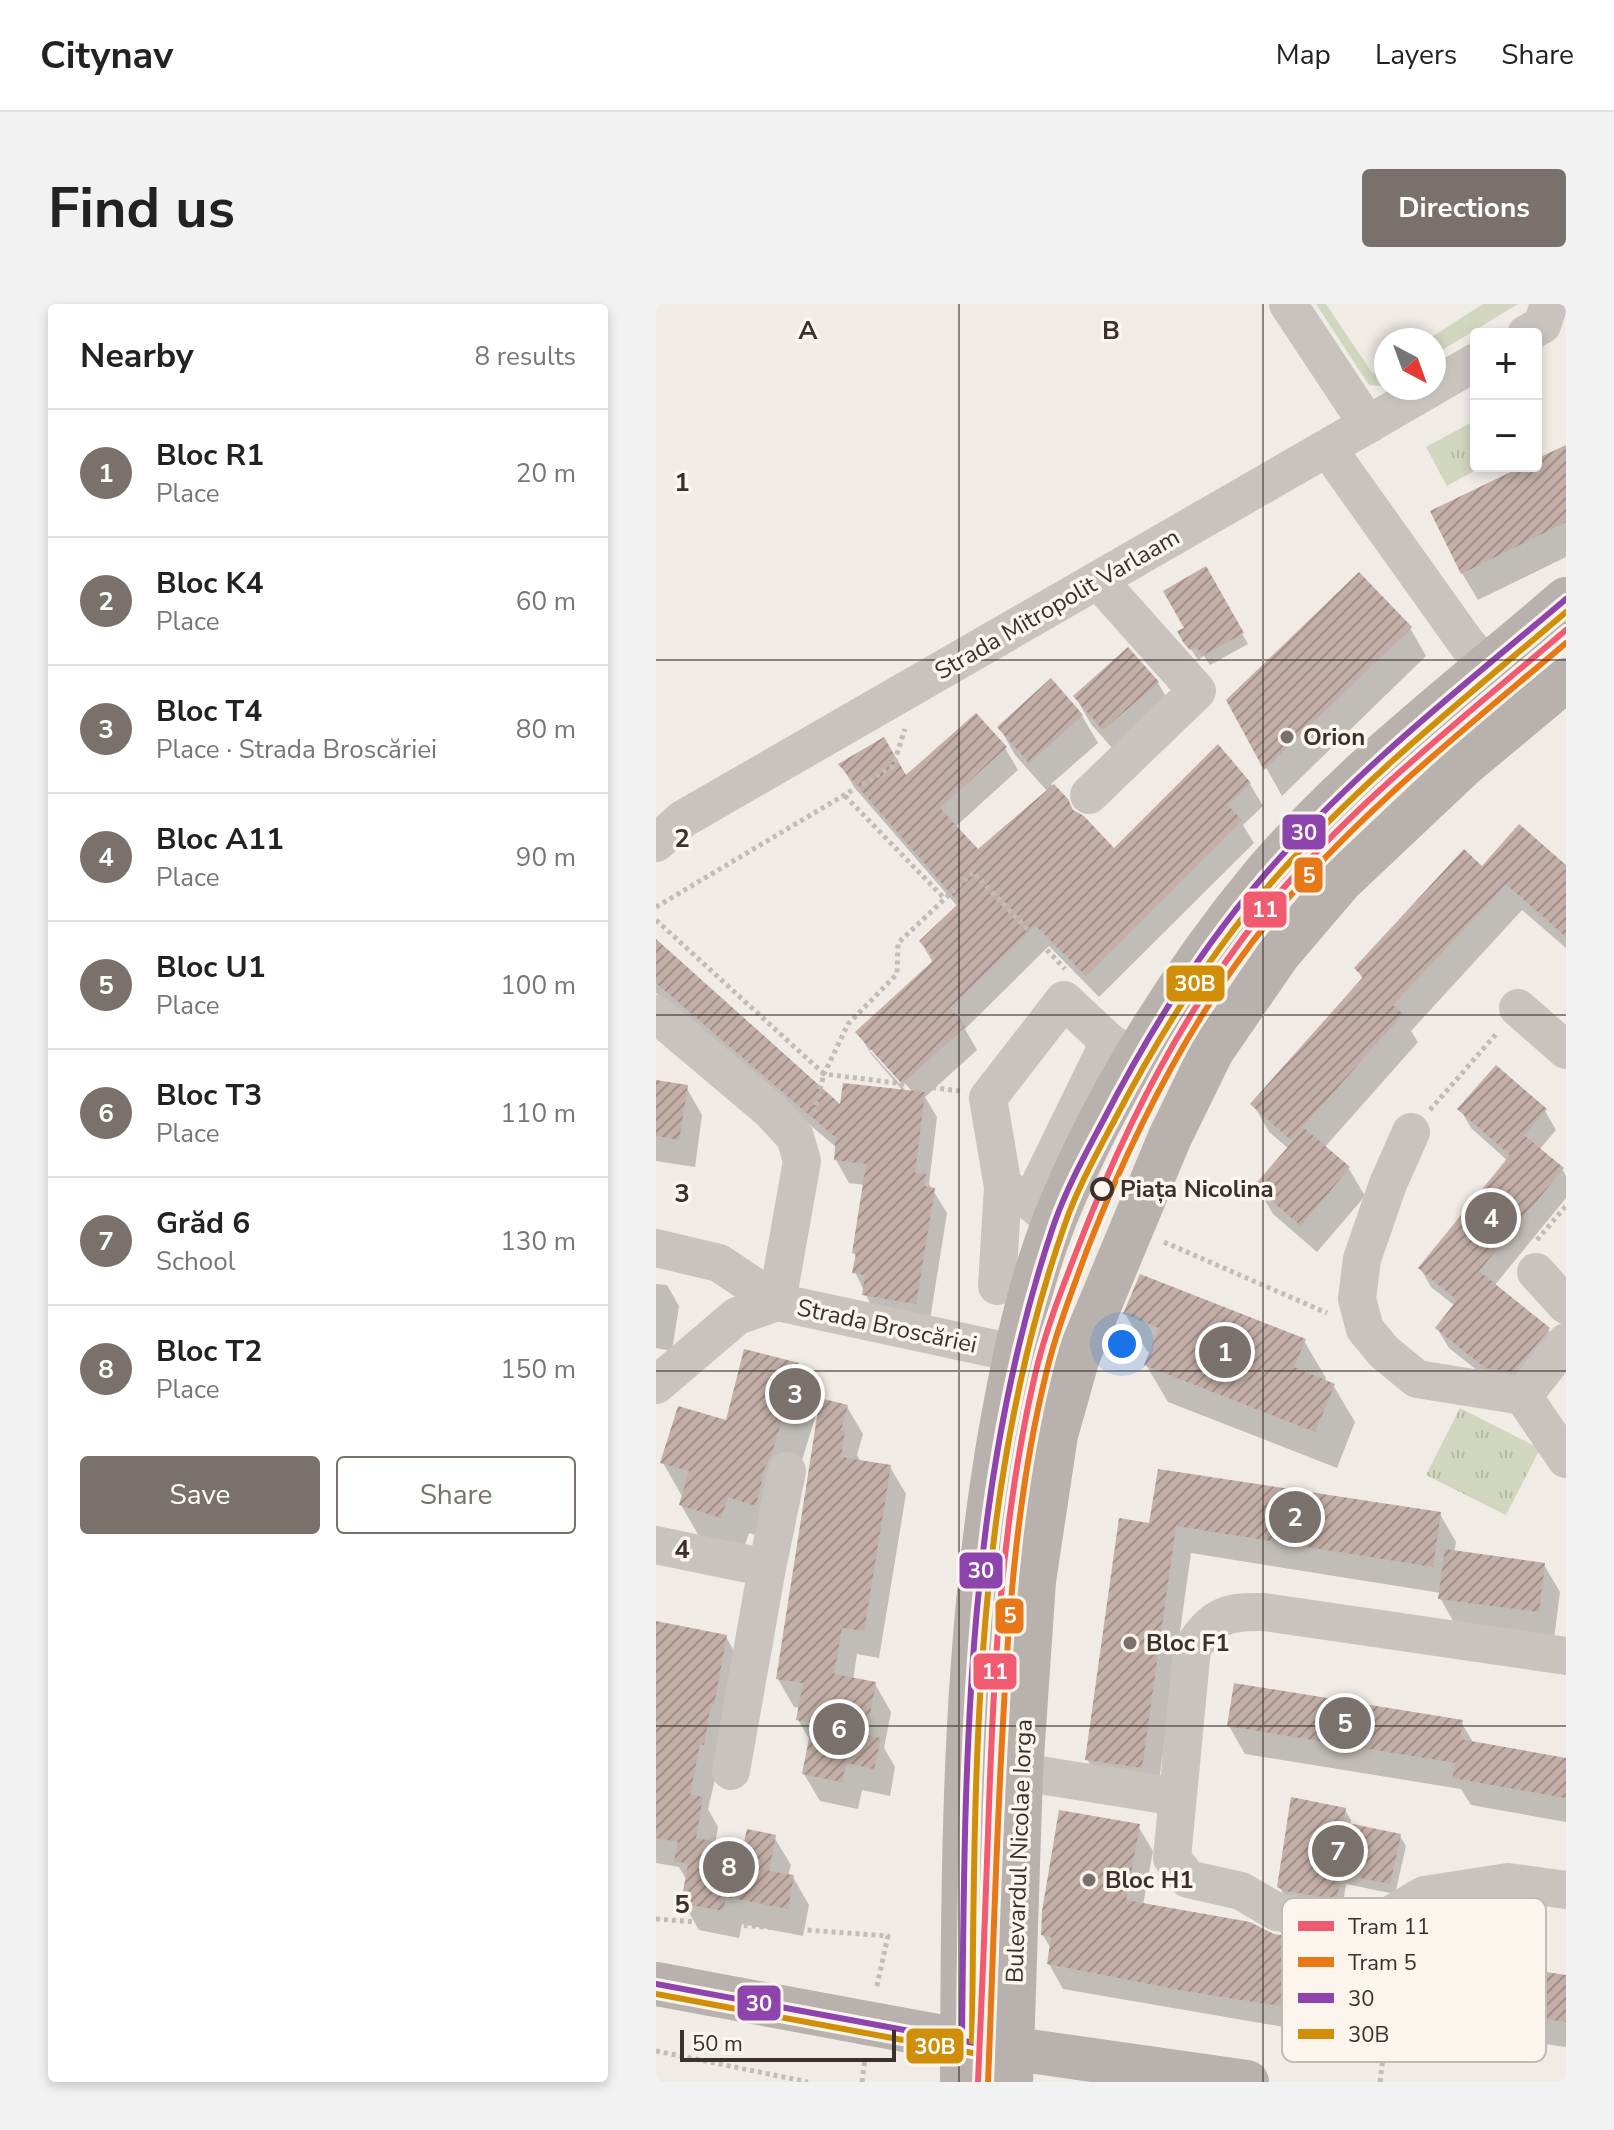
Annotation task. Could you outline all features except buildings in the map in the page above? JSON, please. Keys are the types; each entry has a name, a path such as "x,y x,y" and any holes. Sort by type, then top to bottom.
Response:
{"main road":[{"path":"962,2062 966,1766 972,1643 986,1522 1014,1353 1029,1203 1081,1162 1122,1050 1191,973 1260,880 1336,796 1566,599"},
{"name":"Bulevardul Nicolae Iorga","path":"1012,2065 1021,1772 1034,1581 1056,1435 1078,1357 1130,1228 1212,1051 1278,955 1341,881 1465,764 1566,680"},
{"path":"656,1984 869,2024 962,2062 1247,2082"}],"street":[{"path":"1288,304 1368,425"},
{"path":"1537,328 1542,325 1549,304 1566,309"},
{"name":"Strada Mitropolit Varlaam","path":"1446,379 1470,365"},
{"name":"Strada Mitropolit Varlaam","path":"665,827 1410,400"},
{"path":"1328,449 1467,644 1529,711"},
{"path":"1089,795 1197,691 1098,580"},
{"path":"997,1286 1029,1203 988,1098 1064,1000 1122,1050"},
{"path":"1518,1008 1566,1050"},
{"path":"656,1014 771,1111 795,1137 802,1161"},
{"path":"1411,1132 1388,1184 1362,1259 1357,1299 1365,1329 1384,1352 1417,1379 1523,1396 1566,1459"},
{"name":"Strada Broscăriei","path":"802,1161 777,1302 1014,1353"},
{"path":"656,1248 719,1263 777,1302"},
{"path":"1536,1272 1566,1305"},
{"path":"656,1385 737,1316 777,1302"},
{"path":"1523,1396 1566,1342"},
{"path":"731,1771 787,1471"},
{"path":"656,1545 767,1568"},
{"path":"1282,1913 1241,1891 1188,1879 1172,1858 1192,1648 1203,1631 1217,1618 1236,1612 1264,1612 1566,1656"},
{"path":"1021,1772 1177,1797"},
{"path":"1419,1898 1508,1882 1566,1890"}],"path":[{"path":"656,907 893,766 906,724"},
{"path":"845,796 945,899"},
{"path":"802,1161 824,1074 848,1024 897,974 898,943 973,872 1068,973 1064,1000"},
{"path":"656,920 824,1074 955,1090 988,1098"},
{"path":"1411,1132 1518,1008"},
{"path":"1130,1228 1365,1329"},
{"path":"656,1919 888,1936 869,2024 862,2082"},
{"path":"656,2051 808,2082"},
{"path":"1380,2082 1382,2062"}],"green space":[{"path":"1316,304 1326,304 1374,373 1374,385 1369,385"},
{"path":"1483,304 1518,304 1478,328 1470,328 1470,333 1446,348 1446,328"},
{"path":"1470,423 1472,472 1447,486 1426,447"},
{"path":"1460,1408 1540,1449 1506,1515 1426,1475"}],"tram line":[{"name":"11","path":"978,2082 996,1661 1006,1546 1035,1375 1059,1296 1095,1205 1135,1116 1181,1031 1207,989 1264,911 1370,799 1566,630"},
{"name":"5","path":"988,2082 1001,1768 1016,1547 1028,1460 1046,1374 1059,1327 1087,1250 1124,1162 1167,1076 1216,993 1273,916 1376,807 1566,643"}],"transit line":[{"name":"30","path":"962,2041 969,1731 975,1628 986,1526 1002,1424 1024,1323 1065,1197 1121,1087 1157,1025 1217,934 1262,878 1370,767 1566,599"},
{"name":"30B","path":"972,2041 978,1732 995,1526 1012,1424 1034,1323 1075,1198 1167,1028 1248,910 1305,846 1376,776 1566,612"},
{"name":"30","path":"656,1984 980,2044"},
{"name":"30B","path":"656,1994 978,2054"}],"place":[{"name":"Orion","path":"1287,737"},
{"name":"Piața Nicolina","path":"1102,1189"},
{"name":"Bloc A11","path":"1491,1218"},
{"name":"Bloc R1","path":"1225,1352"},
{"name":"Bloc T4","path":"795,1394"},
{"name":"Bloc K4","path":"1295,1517"},
{"name":"Bloc F1","path":"1130,1643"},
{"name":"Bloc U1","path":"1345,1723"},
{"name":"Bloc T3","path":"839,1729"},
{"name":"Grăd 6","path":"1338,1851"},
{"name":"Bloc T2","path":"729,1867"},
{"name":"Bloc H1","path":"1089,1880"}]}
